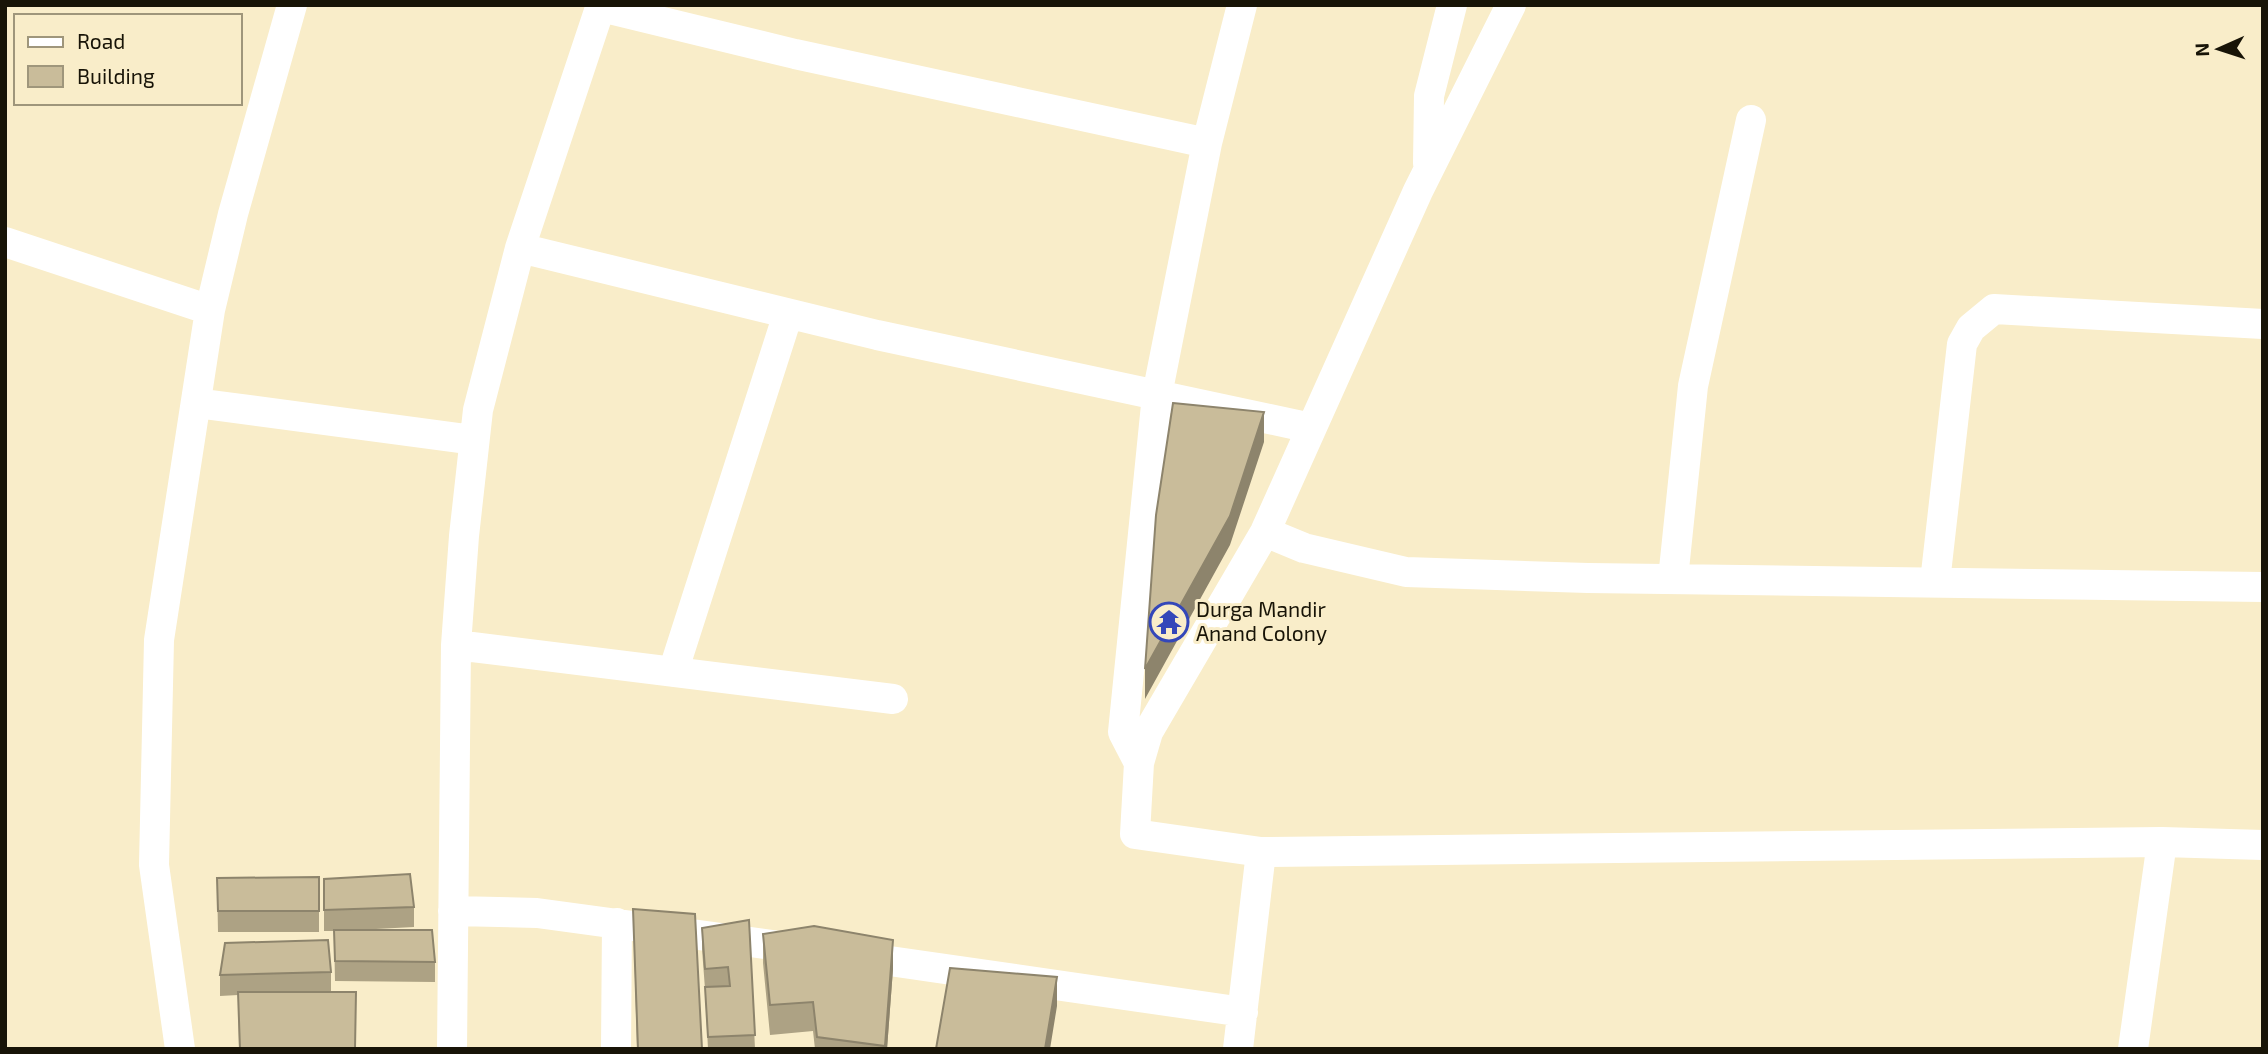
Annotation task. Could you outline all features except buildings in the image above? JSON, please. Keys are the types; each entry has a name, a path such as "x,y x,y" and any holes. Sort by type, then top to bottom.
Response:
{"street":[{"path":"180,1049 154,865 159,640 210,310 233,214 292,5"},
{"path":"1139,763 1123,732 1157,395 1207,143 1242,5"},
{"path":"1428,172 1429,96 1452,5"},
{"path":"1511,5 1428,172 1265,532 1148,732 1139,763 1135,834 1261,852 2162,842 2263,845"},
{"path":"452,1049 456,645 464,536 478,410 520,248 601,6 795,54 1207,143"},
{"path":"1673,579 1693,386 1751,120"},
{"path":"5,242 210,310"},
{"path":"520,248 890,338 1311,428"},
{"path":"1935,582 1962,344 1971,328 1994,309 2263,324"},
{"path":"673,672 788,314"},
{"path":"196,404 474,440"},
{"path":"1265,532 1304,548 1406,572 1673,579 2263,587"},
{"path":"456,645 893,699"},
{"path":"2133,1049 2162,842"},
{"path":"1238,1049 1261,852"},
{"path":"453,911 537,914 617,923 1242,1012"},
{"path":"616,1049 617,923"}],"place":[{"name":"Durga Mandir Anand Colony","path":"1169,622"}]}
